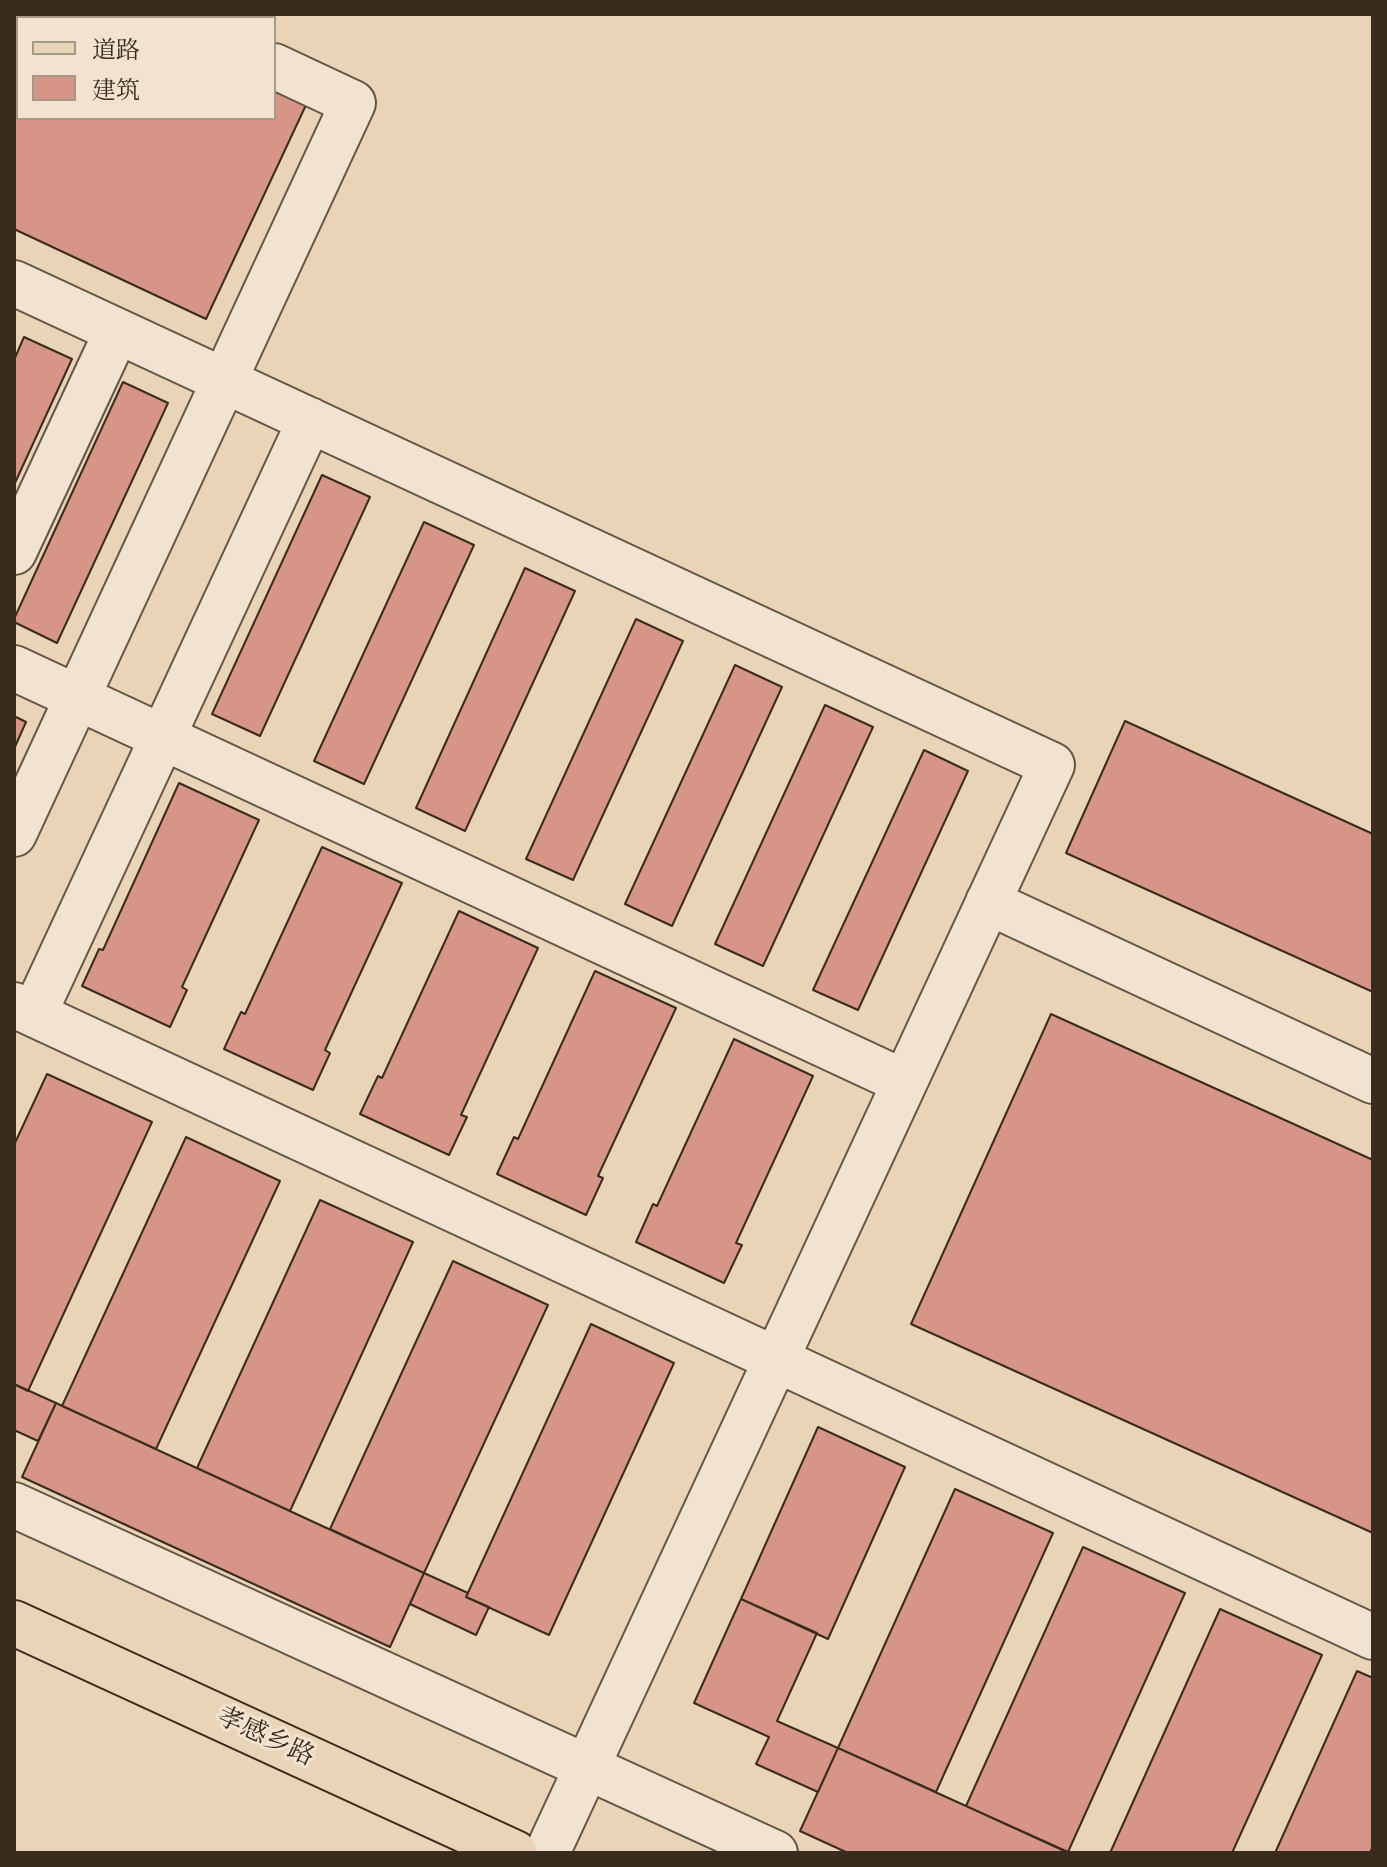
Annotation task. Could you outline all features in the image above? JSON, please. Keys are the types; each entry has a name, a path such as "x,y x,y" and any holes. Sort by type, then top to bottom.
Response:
{"main road":[{"name":"孝感乡路","path":"14,1623 515,1853"}],"lane":[{"path":"14,834 353,103 276,67"},
{"path":"16,290 117,331 1052,765 547,1853"},
{"path":"14,552 117,331"},
{"path":"310,420 162,738 24,1010 1373,1637"},
{"path":"14,668 904,1082"},
{"path":"988,902 1373,1081"},
{"path":"14,1505 775,1853"}],"building":[{"path":"14,14 117,16 16,16 16,120 276,120 276,91 306,105 206,319 14,229"},
{"path":"24,337 72,359 14,485 14,360"},
{"path":"123,382 168,403 57,643 14,622 14,619"},
{"path":"322,475 370,497 260,736 212,714"},
{"path":"424,522 474,545 364,784 314,761"},
{"path":"525,568 575,591 465,831 416,808"},
{"path":"636,619 683,641 573,880 526,859"},
{"path":"735,665 782,687 672,926 625,904"},
{"path":"825,705 873,727 763,966 715,944"},
{"path":"14,716 26,722 14,749"},
{"path":"1125,721 1373,834 1373,992 1066,853"},
{"path":"924,750 968,771 858,1010 813,990"},
{"path":"179,783 259,820 182,987 187,990 170,1027 82,986 99,949 103,950"},
{"path":"322,847 402,883 325,1050 330,1053 313,1090 224,1049 241,1012 245,1014"},
{"path":"459,911 538,948 461,1115 467,1117 449,1155 360,1114 378,1076 382,1078"},
{"path":"595,971 676,1008 598,1176 603,1178 586,1215 497,1174 514,1137 518,1139"},
{"path":"1051,1014 1373,1160 1373,1533 911,1324"},
{"path":"734,1039 813,1076 736,1243 742,1245 724,1283 636,1242 653,1204 657,1206"},
{"path":"47,1074 152,1122 28,1391 14,1384 14,1145"},
{"path":"186,1137 280,1181 156,1449 62,1406"},
{"path":"320,1200 413,1242 290,1511 197,1468"},
{"path":"453,1261 548,1305 424,1573 330,1529"},
{"path":"591,1324 674,1363 549,1635 466,1597"},
{"path":"14,1384 56,1403 38,1441 14,1430"},
{"path":"56,1403 424,1573 390,1647 22,1477"},
{"path":"818,1427 905,1467 828,1639 741,1599"},
{"path":"955,1489 1053,1533 936,1792 838,1748"},
{"path":"1083,1547 1185,1593 1068,1852 966,1806"},
{"path":"424,1573 468,1593 466,1597 489,1607 476,1635 410,1604"},
{"path":"741,1599 817,1633 777,1721 838,1748 818,1792 756,1764 769,1737 694,1703"},
{"path":"1220,1609 1322,1655 1232,1853 1110,1853"},
{"path":"1357,1671 1373,1678 1373,1846 1370,1853 1275,1853"},
{"path":"838,1748 1069,1853 848,1853 800,1831"}]}
